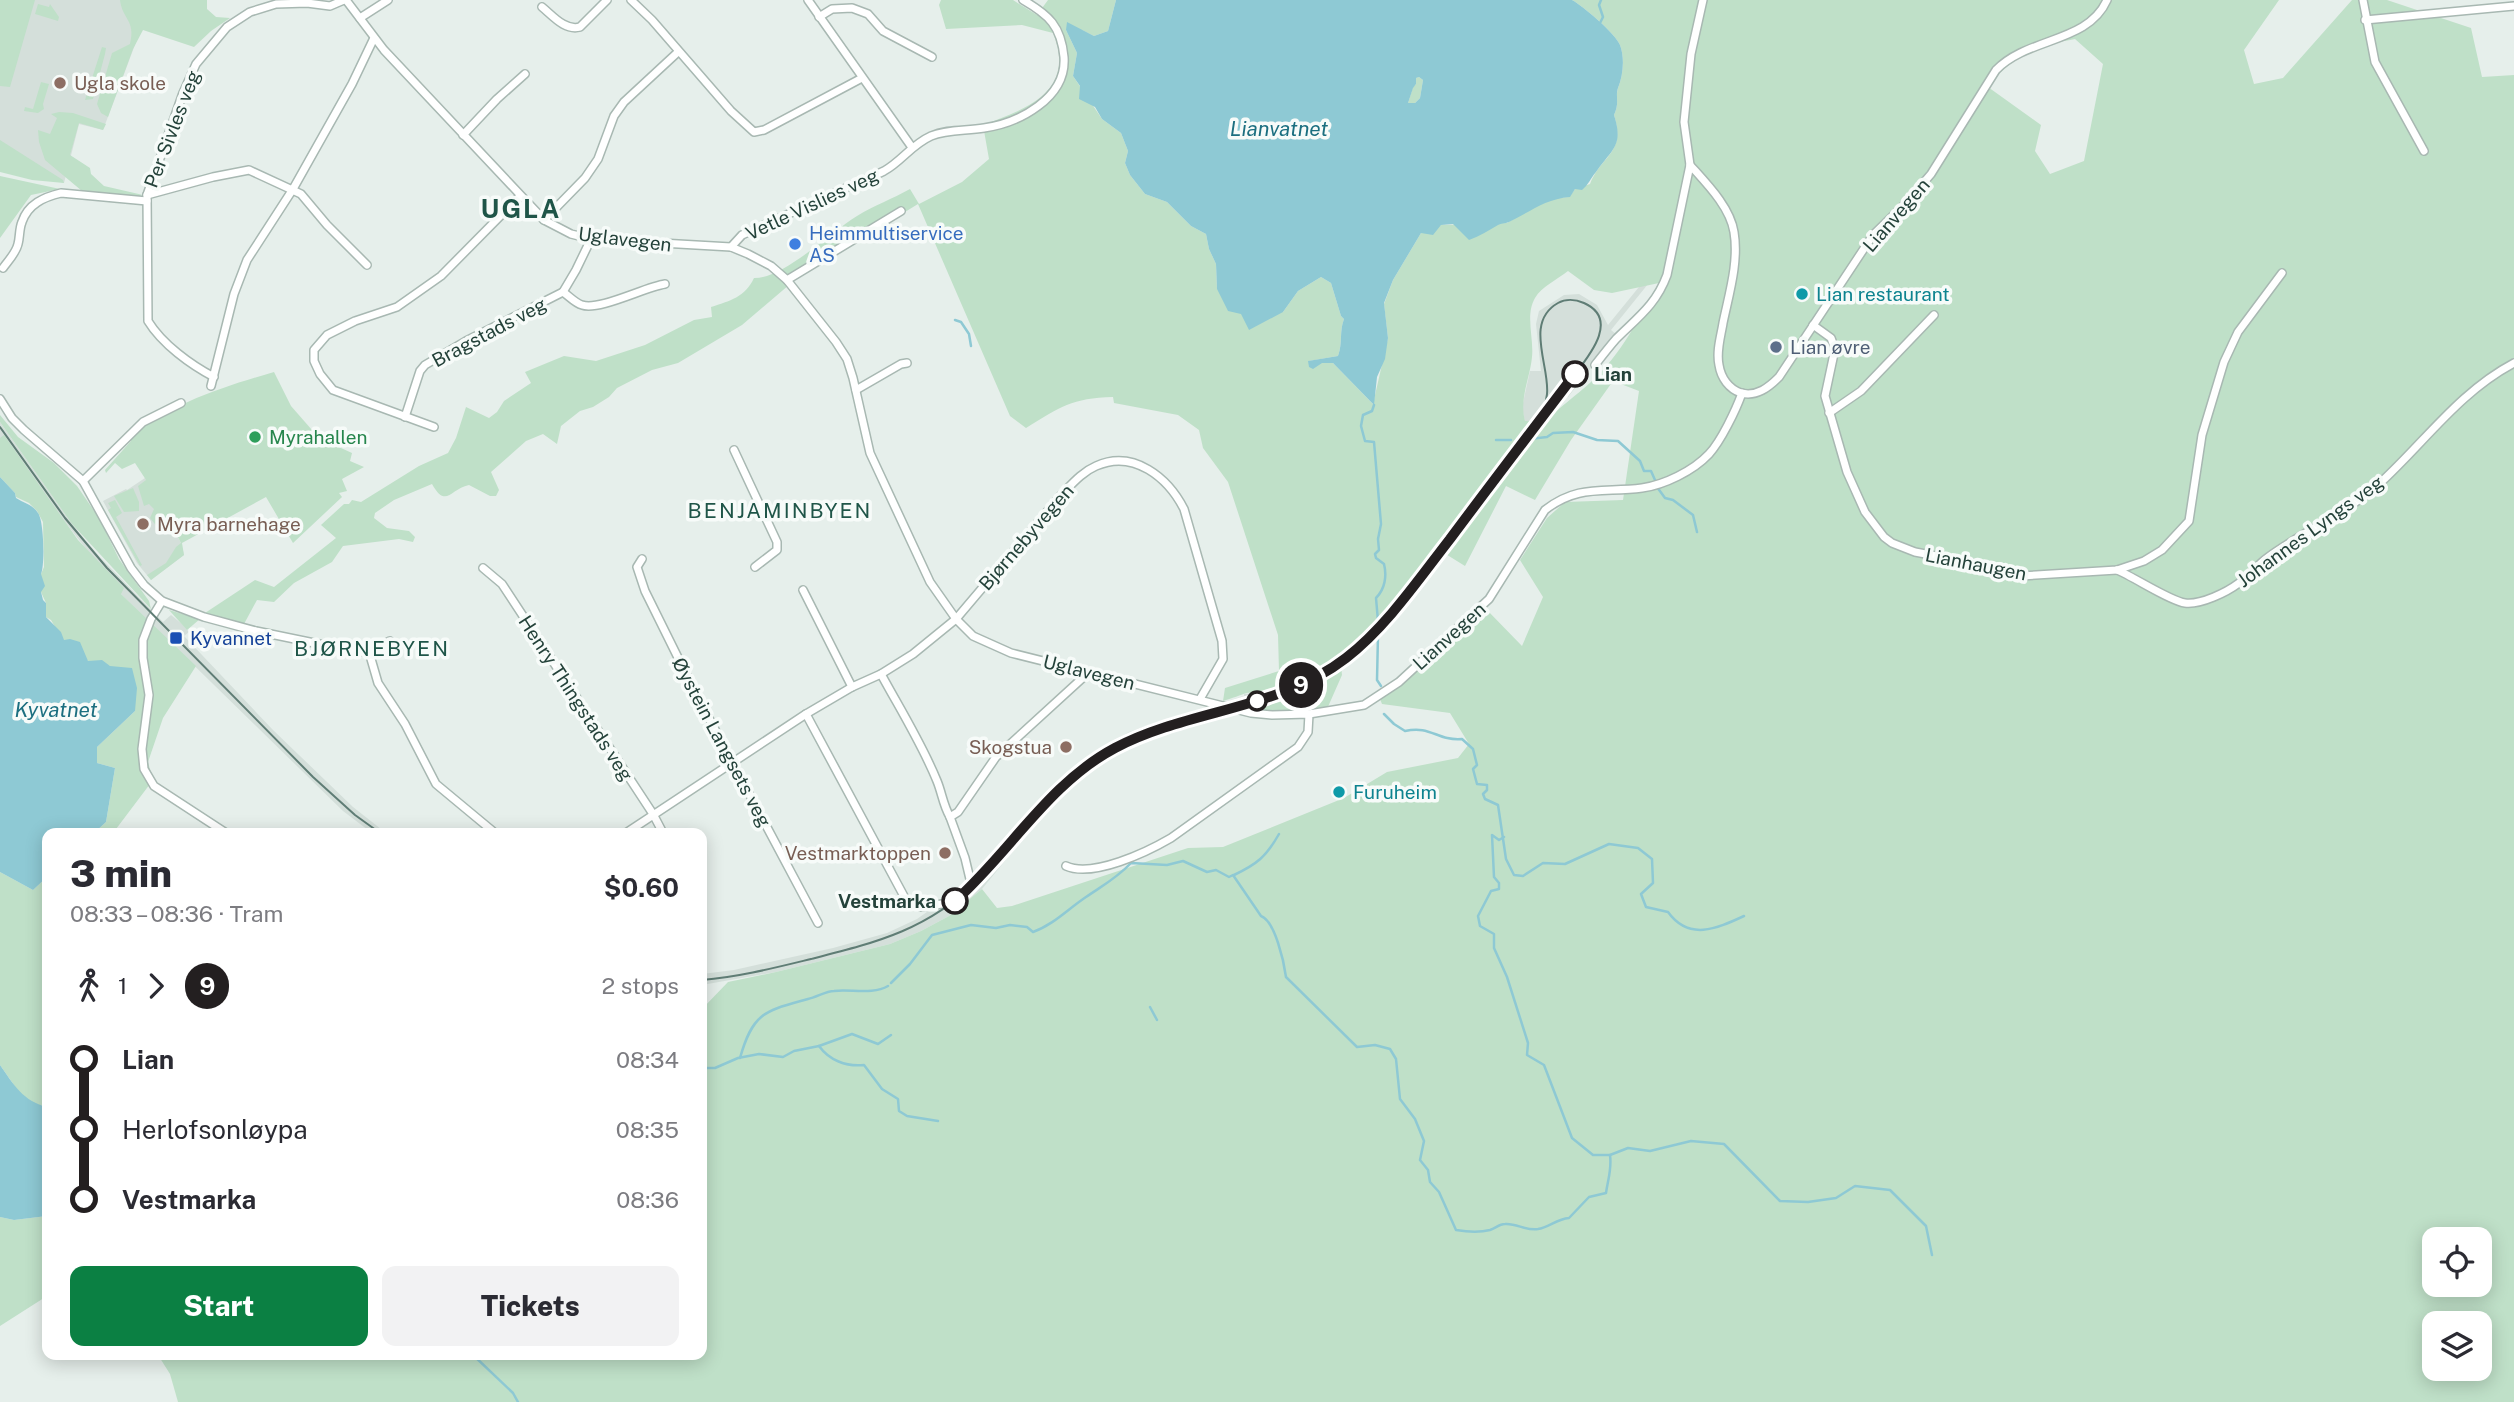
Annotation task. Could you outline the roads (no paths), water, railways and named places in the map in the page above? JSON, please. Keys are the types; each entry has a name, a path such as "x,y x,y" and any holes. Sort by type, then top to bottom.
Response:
{"street":[{"name":"Uglavegen","path":"345,0 374,38 544,220 571,234 591,239 731,247 771,266 787,280 836,342 846,359 870,453 930,582 956,619 973,636 993,646 1088,673 1251,713 1309,714"},
{"name":"Per Sivles veg","path":"214,377 161,337 148,321 147,198 183,93 196,64 227,27 250,12 285,3 330,6 345,0"},
{"path":"360,19 388,0"},
{"path":"542,8 568,28 574,29 580,27 607,0"},
{"path":"631,0 652,20 746,127 756,132 862,78"},
{"path":"808,0 911,146"},
{"name":"Vetle Vislies veg","path":"731,247 742,235 885,170 899,160 911,146 945,132 986,128 1006,122 1035,108 1052,95 1061,83 1065,70 1055,23 1042,11 1023,0"},
{"path":"1595,365 1617,339 1645,313 1663,286 1690,165 1684,122 1691,54 1703,0"},
{"name":"Lianvegen","path":"1309,714 1364,705 1399,682 1489,599 1545,510 1557,500 1577,492 1643,488 1678,475 1710,453 1742,393 1760,392 1774,382 1873,235 1931,174 1996,70 2011,57 2033,46 2084,27 2099,14 2107,0"},
{"path":"2362,0 2375,62 2424,151"},
{"path":"2365,20 2514,6"},
{"path":"819,17 832,9 852,8 868,14 883,31 932,57"},
{"path":"211,386 234,294 247,260 293,189 352,84 374,38"},
{"path":"544,220 585,178 598,159 614,116 678,52"},
{"path":"463,135 525,74"},
{"path":"1690,165 1723,206 1734,232 1735,260 1718,357 1723,379 1742,393"},
{"path":"3,268 15,251 21,223 28,210 36,202 49,196 61,193 147,198 242,170 249,170 301,194 367,265"},
{"path":"434,427 333,390 320,374 314,361 317,345 327,335 355,321 397,307 441,276 520,196"},
{"path":"787,280 901,211"},
{"name":"Bragstads veg","path":"405,417 420,371 425,365 563,292 591,239"},
{"name":"Lianhaugen","path":"1813,325 1831,338 1835,349 1825,396 1846,472 1858,499 1878,531 1892,543 1915,552 2021,576 2117,569 2144,561 2162,550 2189,521 2202,435 2224,362 2238,331 2282,273"},
{"name":"Bragstads veg","path":"563,292 580,304 588,306 665,284"},
{"path":"1829,413 1861,391 1934,314"},
{"path":"856,390 907,363"},
{"name":"Johannes Lyngs veg","path":"2117,569 2184,603 2202,600 2229,589 2241,582 2265,559 2342,513 2367,494 2460,401 2514,363"},
{"path":"0,399 12,418 24,430 83,481 131,568 144,585 162,601 204,617 353,652 369,652 390,641"},
{"path":"83,481 143,422 181,403"},
{"path":"734,450 777,542 777,550 755,567"},
{"name":"Bjørnebyvegen","path":"633,828 806,714 913,654 956,619 1056,499 1081,475 1109,462 1140,465 1163,479 1177,495 1184,509 1222,641 1223,659 1200,699"},
{"name":"Øystein Langsets veg","path":"642,559 637,567 645,591 818,923"},
{"name":"Henry Thingstads veg","path":"483,568 502,584 660,828"},
{"path":"803,590 852,687"},
{"path":"162,601 143,640 149,695 142,749 144,769 154,786 218,828"},
{"path":"369,652 384,695 405,724 436,784 489,828"},
{"path":"950,817 958,812 996,757 1088,673"},
{"path":"881,674 938,783 970,879"},
{"path":"806,714 906,900 921,907 942,904"},
{"path":"1066,866 1079,869 1131,858 1171,838 1298,747 1308,732 1309,714"}],"water":[{"name":"Lianvatnet","path":"1116,0 1572,0 1599,21 1620,45 1623,67 1614,115 1617,141 1586,186 1582,190 1575,189 1570,197 1545,203 1469,240 1453,224 1441,225 1433,235 1421,233 1393,280 1384,303 1388,338 1385,359 1377,377 1374,405 1333,363 1322,363 1313,369 1309,367 1308,361 1338,356 1344,319 1331,283 1321,277 1298,291 1283,312 1249,330 1241,314 1228,311 1217,289 1216,264 1206,234 1191,226 1167,202 1145,194 1130,175 1125,163 1128,151 1121,133 1102,119 1095,107 1079,99 1080,86 1073,76 1077,53 1066,30 1067,22 1094,36 1108,31","holes":["1416,78 1423,80 1420,98 1415,103 1408,103"]},
{"name":"Kyvatnet","path":"0,477 15,493 16,498 34,508 40,518 43,543 41,574 45,586 41,592 46,603 46,617 61,632 64,640 80,642 88,661 102,660 110,666 132,668 137,688 135,711 97,747 97,763 115,768 106,822 99,828 42,828 42,882 33,890 0,872"},
{"path":"0,1065 25,1096 42,1105 42,1217 14,1220 0,1217"}],"waterway":[{"path":"1600,23 1603,17 1599,5 1601,0"},
{"path":"955,320 961,322 969,334 971,346"},
{"path":"1374,405 1372,411 1363,415 1361,426 1365,441 1374,442 1381,524 1379,550 1375,554 1384,564 1385,573 1385,582 1376,598 1378,621"},
{"path":"1530,439 1547,437 1553,433 1573,432 1597,440 1618,441 1640,461 1644,471 1651,471 1655,480"},
{"path":"1496,440 1511,440"},
{"path":"1657,487 1665,498 1673,500 1693,515 1697,532"},
{"path":"1378,635 1377,680 1381,686"},
{"path":"1384,714 1405,731 1421,730 1446,738 1462,739 1473,749 1477,765 1473,769 1477,784 1487,785 1483,794 1485,799 1498,805 1506,859 1514,875 1523,876 1543,863 1565,864 1609,844 1638,848 1652,859 1653,883 1641,894 1646,907 1668,912 1685,927 1703,930 1744,916"},
{"path":"1234,875 1260,859 1279,834"},
{"path":"1504,837 1499,840 1492,835 1494,877 1499,883 1499,889 1491,891 1478,916 1480,926 1494,934 1494,948 1507,977 1528,1043 1527,1055 1544,1065 1572,1138 1593,1155 1610,1155 1628,1148 1650,1151 1691,1141 1724,1144 1780,1201 1808,1202 1836,1198 1855,1186 1890,1190 1926,1226 1932,1255"},
{"path":"891,983 910,964 932,935 971,925 996,928 1010,925 1027,927 1033,932 1054,921 1131,863 1167,865 1183,861 1207,872 1216,870 1229,877 1233,875 1271,926 1286,977 1357,1047 1375,1045 1390,1049 1396,1059 1400,1099 1415,1119 1424,1141 1420,1160 1428,1170 1430,1182 1439,1192 1456,1230 1481,1232 1505,1224 1538,1229 1569,1218 1589,1197 1606,1193 1610,1155"},
{"path":"740,1058 750,1031 756,1022 771,1011 831,991 869,991 888,986"},
{"path":"1150,1007 1157,1020"},
{"path":"819,1046 852,1034 878,1044 891,1035"},
{"path":"707,1068 759,1054 783,1057 794,1051 819,1046 838,1062 864,1065 882,1089 898,1099 899,1111 907,1116 938,1121"},
{"path":"478,1360 513,1393 518,1402"}],"tram line":[{"path":"1574,300 1584,303 1595,310 1600,318 1598,338 1587,358 1530,433 1543,409 1547,394 1540,333 1542,321 1548,311 1558,303 1574,300"},
{"name":"9","path":"955,901 980,878 1041,809 1089,764 1135,738 1312,681 1357,649 1411,589 1575,374"},
{"path":"0,427 65,518 107,568 313,777 373,828"},
{"path":"707,979 757,972 835,953 901,932 960,897 993,866 1059,790 1107,753 1164,727 1287,691 1334,666 1374,632 1409,592 1530,433"}],"place":[{"name":"Ugla skole","path":"60,83"},
{"name":"Heimmultiservice AS","path":"795,244"},
{"name":"Lian restaurant","path":"1802,294"},
{"name":"Lian øvre","path":"1776,347"},
{"name":"Lian","path":"1575,374"},
{"name":"Myrahallen","path":"255,437"},
{"name":"Myra barnehage","path":"143,524"},
{"name":"Kyvannet","path":"176,638"},
{"name":"Skogstua","path":"1066,747"},
{"name":"Furuheim","path":"1339,792"},
{"name":"Vestmarktoppen","path":"945,853"},
{"name":"Vestmarka","path":"955,901"}],"district":[{"name":"UGLA","path":"521,208"},
{"name":"BENJAMINBYEN","path":"780,510"},
{"name":"BJØRNEBYEN","path":"372,648"}]}
